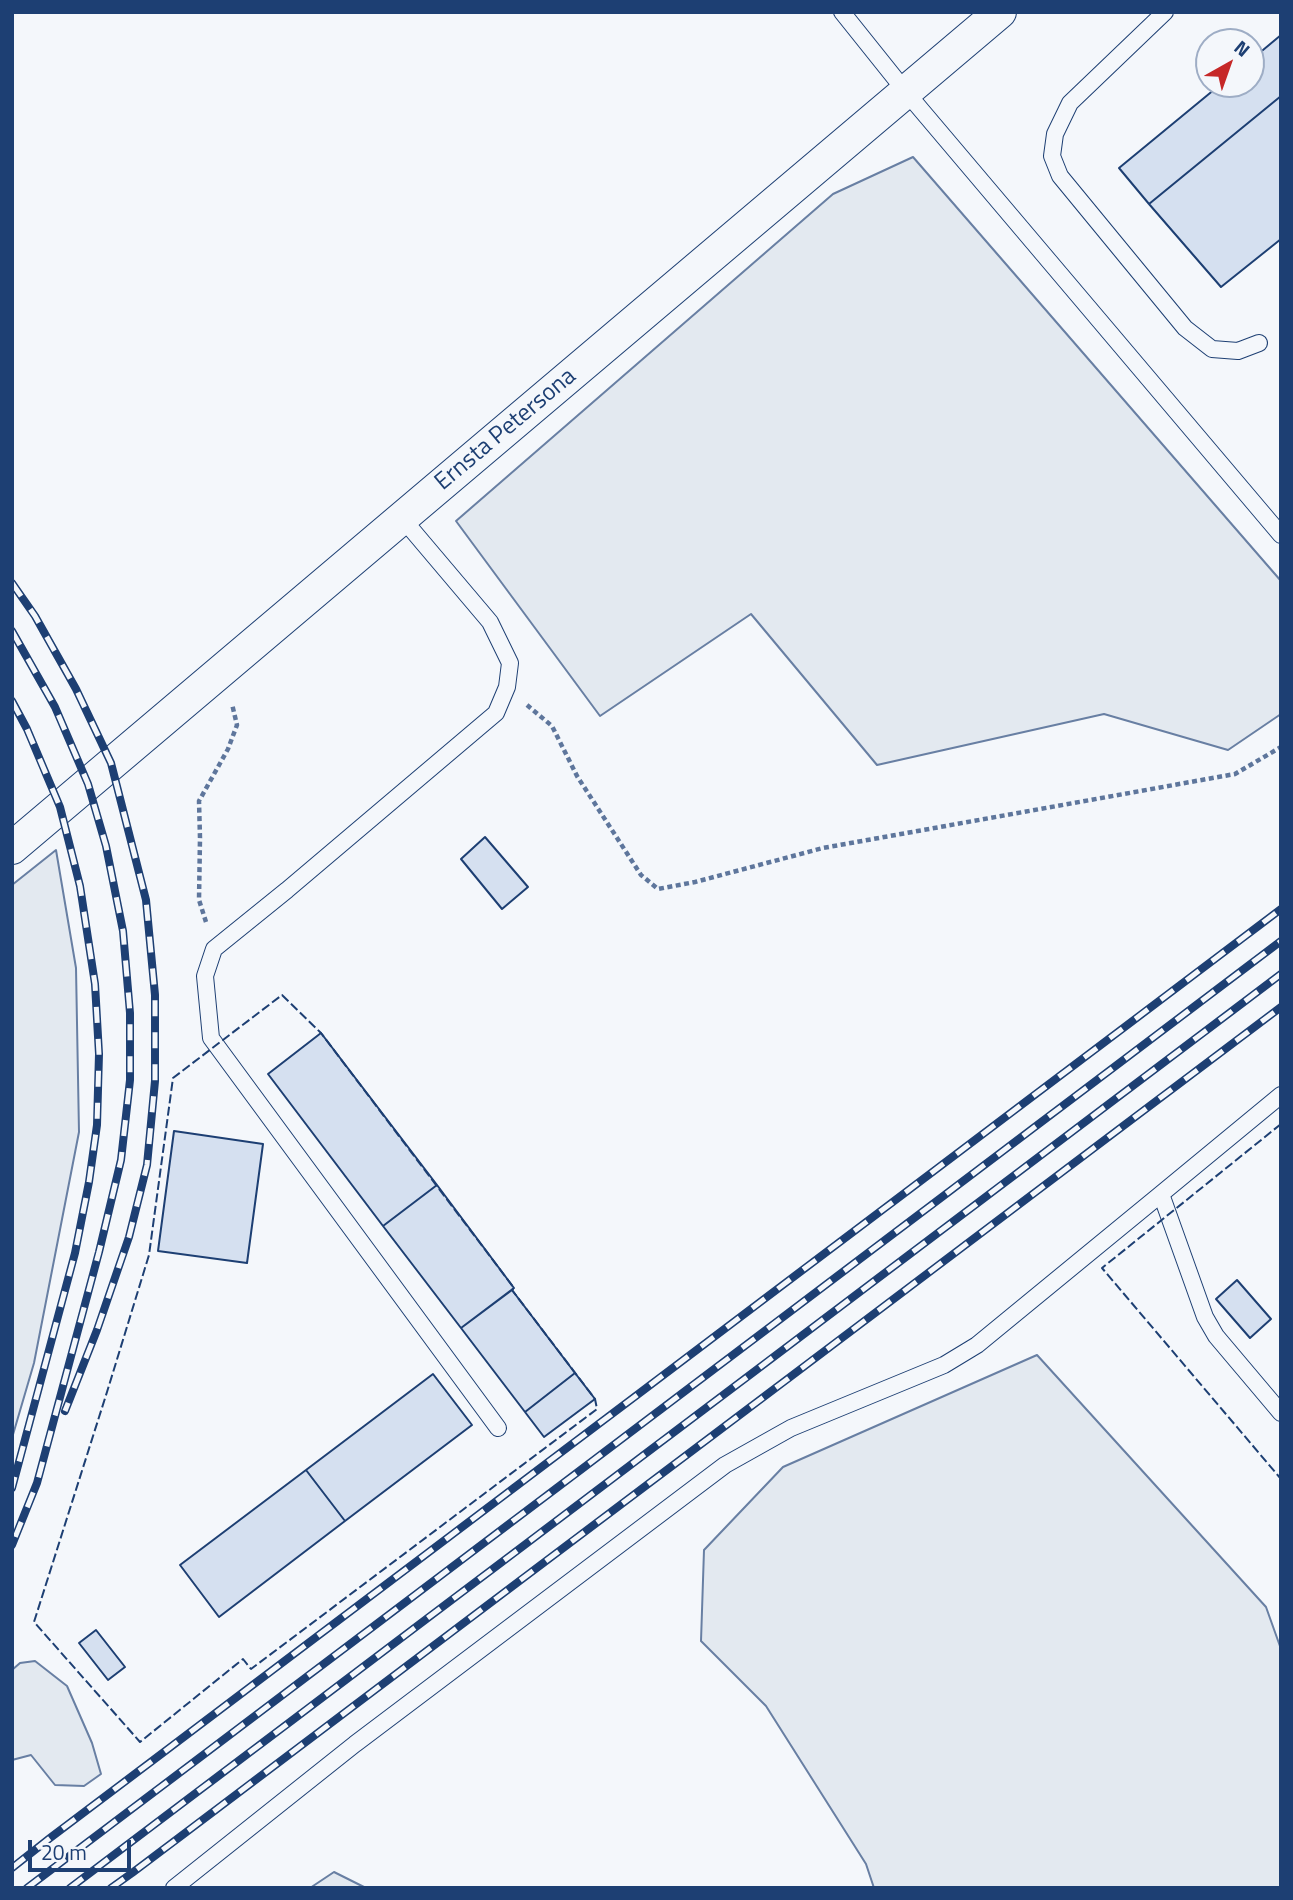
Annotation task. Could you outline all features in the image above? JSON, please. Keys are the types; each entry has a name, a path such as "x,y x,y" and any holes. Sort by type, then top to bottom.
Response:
{"street":[{"name":"Ernsta Petersona","path":"12,848 1000,12"}],"lane":[{"path":"842,12 906,92 1281,535"},
{"path":"1165,12 1070,103 1055,134 1052,156 1060,176 1185,328 1212,349 1238,351 1259,343"},
{"path":"402,518 490,622 510,663 507,687 496,713 214,949 205,976 211,1038 498,1428"},
{"path":"174,1888 355,1744 725,1465 791,1428 944,1366 977,1345 1281,1095"},
{"path":"1161,1194 1205,1317 1216,1336 1281,1413"}],"path":[{"path":"213,678 232,704 237,725 228,749 199,801 199,900 214,949"},
{"path":"507,687 552,726 577,776 641,875 658,889 695,882 823,848 1236,774 1281,747"}],"shaded area":[{"path":"913,157 1281,581 1281,714 1228,750 1104,714 877,765 751,614 600,716 456,521 833,194"},
{"path":"56,850 76,968 79,1132 34,1363 12,1438 12,885"},
{"path":"1037,1355 1266,1607 1281,1649 1281,1888 874,1888 866,1864 766,1706 701,1641 704,1550 783,1467"},
{"path":"35,1661 67,1686 92,1743 101,1774 84,1786 55,1785 31,1755 12,1760 12,1670 20,1663"},
{"path":"334,1872 366,1888 310,1888"}],"building":[{"path":"1281,35 1281,96 1149,204 1119,168 1204,98 1265,98 1265,48"},
{"path":"1281,96 1281,239 1221,287 1149,204"},
{"path":"485,837 528,887 502,909 461,859"},
{"path":"321,1033 437,1185 383,1226 268,1074"},
{"path":"174,1131 263,1144 247,1263 158,1251"},
{"path":"437,1185 514,1288 461,1328 383,1226"},
{"path":"1237,1280 1271,1319 1250,1338 1216,1299"},
{"path":"512,1290 575,1373 525,1412 461,1328"},
{"path":"575,1373 595,1399 544,1437 525,1412"},
{"path":"433,1374 472,1425 345,1521 306,1470"},
{"path":"306,1470 345,1521 219,1617 180,1565"},
{"path":"96,1630 125,1667 108,1680 79,1643"}],"railway":[{"path":"12,583 35,616 76,689 111,763 146,900 155,995 155,1081 147,1165 129,1237 65,1411"},
{"path":"12,631 55,707 88,784 106,846 123,931 130,1013 130,1080 121,1160 37,1483 12,1545"},
{"path":"12,701 27,729 60,807 80,886 95,984 99,1054 97,1125 75,1253 12,1488"},
{"path":"12,1868 1281,909"},
{"path":"27,1888 1281,941"},
{"path":"70,1888 1281,974"},
{"path":"111,1888 1281,1007"}],"fence":[{"path":"282,995 321,1033 514,1288 512,1290 595,1399 597,1409 251,1669 243,1659 140,1742 34,1622 149,1255 173,1078 282,995"},
{"path":"1281,1124 1102,1268 1281,1479"}]}
